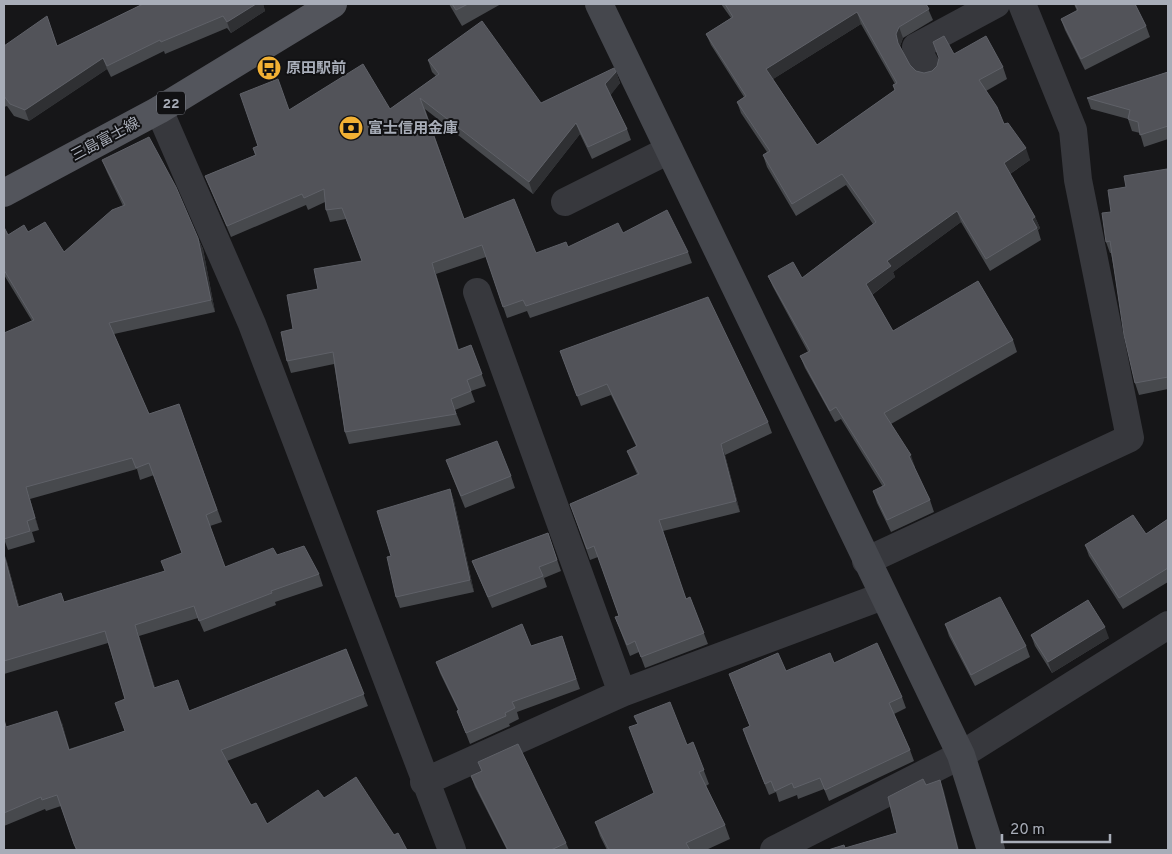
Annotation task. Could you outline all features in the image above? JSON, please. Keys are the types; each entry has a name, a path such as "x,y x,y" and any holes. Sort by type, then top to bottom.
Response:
{"main road":[{"name":"三島富士線","path":"4,193 159,110 333,4"}],"street":[{"path":"599,4 961,755 991,850"},
{"path":"928,69 916,47 996,4"},
{"path":"866,561 1130,438 1078,180 1073,130 1022,4"},
{"path":"159,110 252,324 424,782 452,850"},
{"path":"565,202 669,150"},
{"path":"477,292 622,693"},
{"path":"424,782 622,693 883,596"},
{"path":"774,850 961,755 1168,625"}],"building":[{"path":"143,4 256,4 227,22 223,16 161,42 160,40 107,66 103,58 25,110 10,104 4,96 4,46 47,16 57,46"},
{"path":"452,4 468,4 456,10"},
{"path":"725,4 926,4 929,9 899,27 896,34 898,43 910,65 916,71 924,73 932,71 937,66 939,58 933,42 944,36 954,54 986,36 1003,67 979,80 997,107 1004,124 1008,123 1026,148 1004,163 1035,217 1032,219 1037,228 986,259 957,211 887,261 891,266 866,284 893,331 978,281 1013,340 884,413 911,455 909,456 930,500 887,520 873,491 885,485 836,407 830,411 800,356 810,351 768,276 793,262 802,278 876,222 842,174 792,204 763,155 770,151 737,102 746,96 706,34 733,17","holes":["857,12 897,83 893,85 895,90 817,145 766,69"]},
{"path":"1075,4 1135,4 1146,26 1081,59 1061,19 1078,10"},
{"path":"482,21 541,103 614,68 616,72 605,84 627,129 588,147 576,123 529,182 420,98 464,219 514,199 536,253 566,242 568,247 618,223 623,233 667,210 688,252 526,306 523,300 503,307 482,245 432,263 458,350 471,345 482,374 467,380 471,391 451,399 456,414 345,432 333,352 287,361 281,332 293,329 287,295 318,289 314,269 362,261 342,208 326,210 324,189 304,198 302,194 227,226 205,176 256,155 253,148 258,146 240,94 278,79 289,110 363,64 390,109 439,74 428,60"},
{"path":"1168,72 1168,126 1140,135 1138,122 1128,119 1130,110 1087,98"},
{"path":"149,137 176,187 198,238 211,300 109,323 149,414 179,404 217,510 206,515 225,567 273,548 277,555 304,546 319,574 271,591 272,593 199,621 194,606 135,625 154,688 178,680 189,711 346,649 364,694 221,750 251,805 256,803 267,824 318,790 324,798 356,777 394,835 398,833 407,850 77,850 57,795 42,800 41,797 4,813 4,719 6,727 57,711 69,750 125,731 115,703 125,699 105,631 4,661 4,555 18,607 61,593 64,602 165,571 161,561 182,553 149,463 136,468 132,458 26,487 35,518 27,521 30,531 4,539 4,333 34,320 4,270 4,227 8,235 24,225 28,232 45,222 64,252 112,210 125,205 102,160"},
{"path":"1167,169 1168,377 1135,383 1124,335 1110,241 1106,242 1102,213 1111,212 1108,190 1126,187 1124,176"},
{"path":"708,297 768,422 721,444 736,501 659,520 686,599 690,597 704,633 641,657 635,641 627,645 615,617 619,616 594,546 587,549 570,504 639,474 627,451 637,446 607,384 577,396 560,351"},
{"path":"497,441 511,476 461,496 446,460"},
{"path":"450,489 470,580 396,597 387,557 391,556 377,511"},
{"path":"1133,515 1146,534 1168,519 1168,568 1119,598 1085,545"},
{"path":"548,533 557,560 539,567 543,576 488,597 472,561"},
{"path":"1000,597 1026,646 971,675 945,624"},
{"path":"1088,600 1105,627 1048,662 1031,635"},
{"path":"522,624 531,646 562,636 576,679 512,702 515,708 505,713 506,716 466,733 457,711 459,710 436,662"},
{"path":"877,643 902,697 889,703 910,750 825,790 820,778 794,788 792,783 775,791 771,781 765,784 743,729 750,726 729,674 778,653 786,671 830,653 834,663"},
{"path":"670,702 687,745 693,742 704,770 699,772 725,825 686,843 690,850 609,850 595,822 654,793 629,727 638,724 634,716"},
{"path":"518,744 566,843 551,850 508,850 471,776 482,771 478,762"},
{"path":"923,779 926,785 940,780 958,850 828,850 844,845 845,848 897,833 888,797"}],"place":[{"name":"原田駅前","path":"269,68"},
{"name":"富士信用金庫","path":"351,128"}]}
